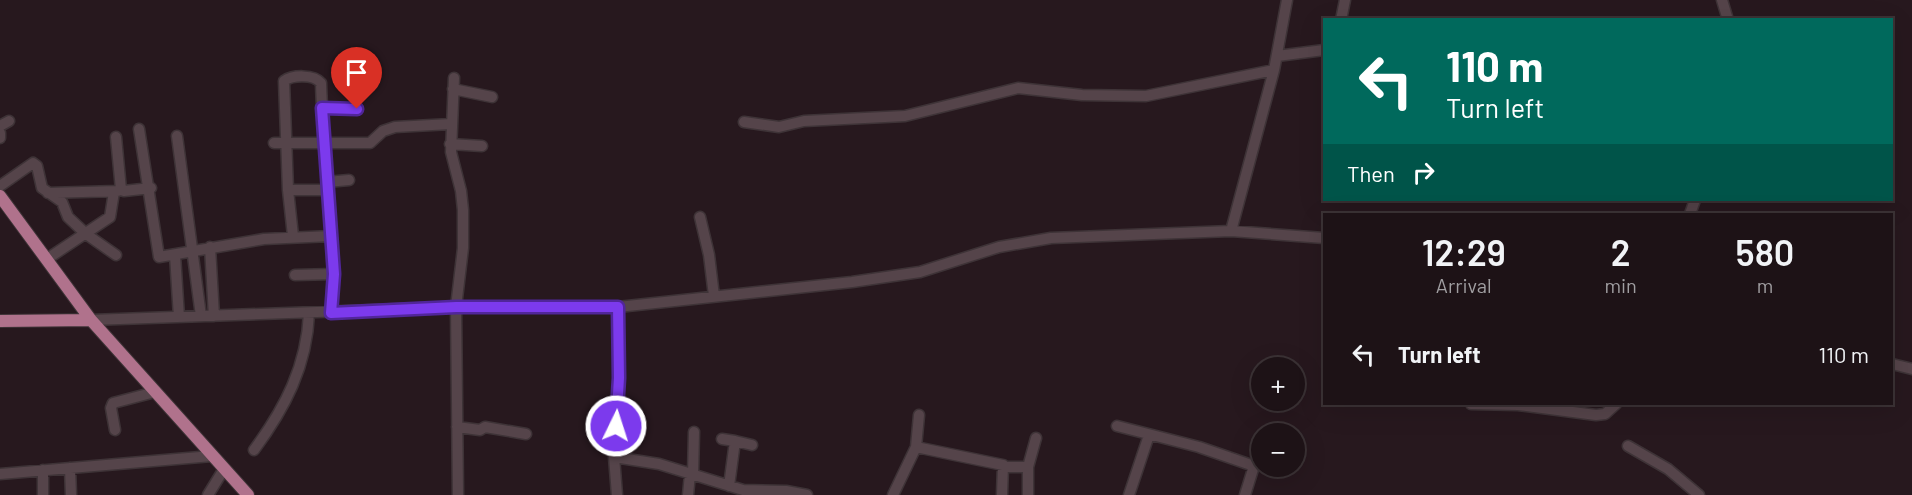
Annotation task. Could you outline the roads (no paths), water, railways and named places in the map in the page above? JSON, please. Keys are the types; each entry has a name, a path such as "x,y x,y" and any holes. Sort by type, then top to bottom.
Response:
{"main road":[{"path":"0,196 91,320 248,495"},
{"path":"0,321 91,320"}],"street":[{"path":"1231,231 1274,69 1287,0"},
{"path":"1341,18 1345,0"},
{"path":"1722,0 1727,18"},
{"path":"1277,56 1323,50"},
{"path":"744,122 778,127 802,121 905,116 1018,88 1082,95 1146,96 1274,69"},
{"path":"293,236 288,190 284,81 286,78 319,80 334,274 331,313"},
{"path":"458,495 459,390 456,307 463,210 450,144 453,83 492,97"},
{"path":"322,108 357,109"},
{"path":"274,143 370,143 383,131 395,127 451,124"},
{"path":"139,129 151,188 158,254 163,258 210,247 293,236 331,236"},
{"path":"0,133 0,138"},
{"path":"177,136 201,316"},
{"path":"116,137 119,190"},
{"path":"450,144 482,146"},
{"path":"0,186 31,162 37,166 42,188 62,202 68,217 86,234 116,255"},
{"path":"288,190 328,186 350,180"},
{"path":"48,193 119,190 124,192 151,188"},
{"path":"47,259 110,217 114,193 119,190"},
{"path":"700,217 709,255 714,296"},
{"path":"91,320 456,307 618,307 920,272 1003,246 1052,238 1107,234 1129,236 1231,231 1323,238"},
{"path":"210,247 214,316"},
{"path":"175,255 179,317"},
{"path":"295,275 334,274"},
{"path":"617,495 614,457 619,378 618,307"},
{"path":"254,450 292,392 308,336 309,313"},
{"path":"1893,364 1912,369"},
{"path":"115,430 111,408 113,403 155,392"},
{"path":"1518,405 1596,415 1605,414 1615,405"},
{"path":"893,495 916,447 919,415"},
{"path":"1117,426 1254,466 1245,495"},
{"path":"457,427 480,430 485,427 526,434"},
{"path":"688,495 692,474 694,432"},
{"path":"1129,495 1149,435"},
{"path":"722,439 752,445"},
{"path":"729,486 735,441"},
{"path":"1028,495 1028,467 1038,445"},
{"path":"1628,446 1668,469 1700,495"},
{"path":"916,447 1005,467 1028,467"},
{"path":"0,474 212,456"},
{"path":"614,457 659,464 745,490 790,491 807,495"},
{"path":"1002,495 1005,467"},
{"path":"70,468 71,495"},
{"path":"208,495 224,469"},
{"path":"42,495 43,470"}]}
